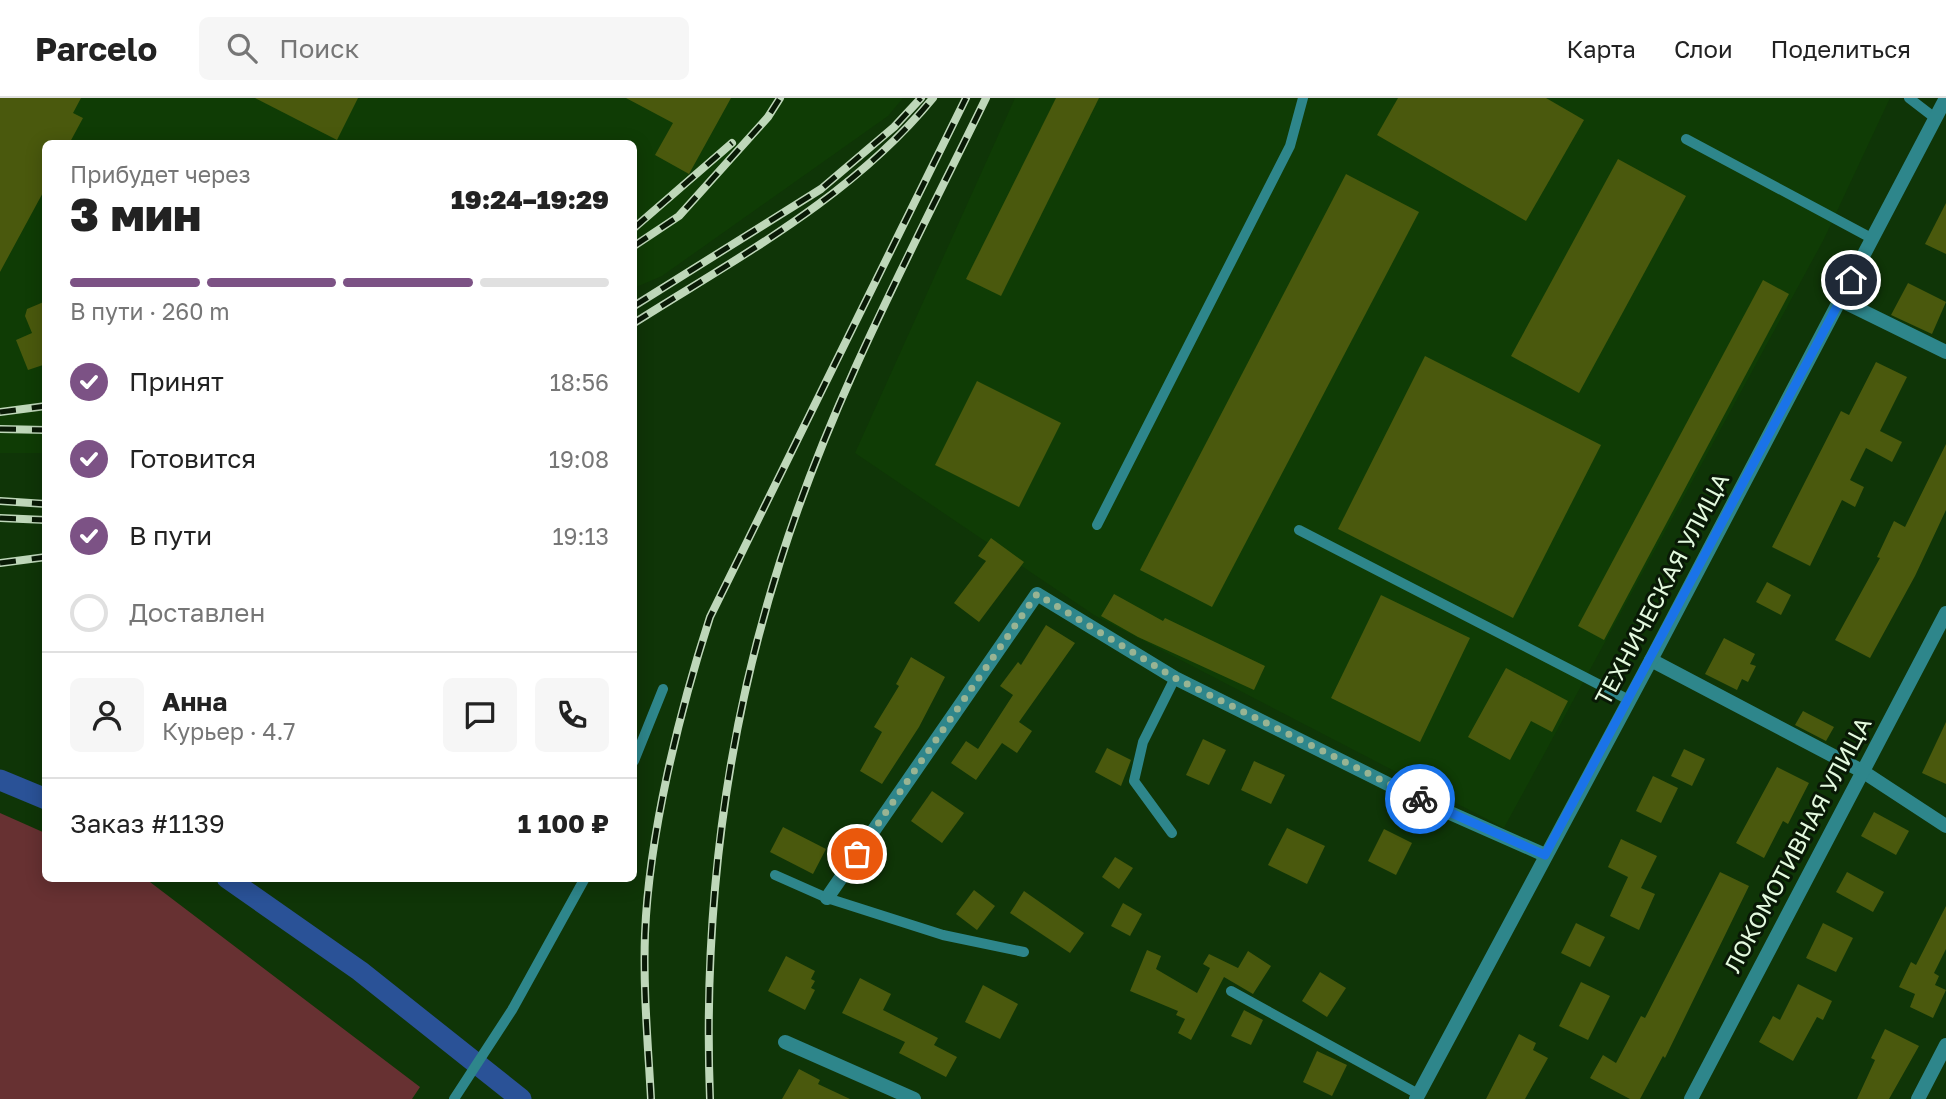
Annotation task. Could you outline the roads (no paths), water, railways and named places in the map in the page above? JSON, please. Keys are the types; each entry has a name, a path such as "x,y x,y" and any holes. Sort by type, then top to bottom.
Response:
{"street":[{"name":"ТЕХНИЧЕСКАЯ УЛИЦА","path":"1417,1096 1651,660 1945,98"},
{"path":"1840,300 1946,352"},
{"path":"827,898 1037,594 1175,678 1414,797 1545,855"},
{"name":"ЛОКОМОТИВНАЯ УЛИЦА","path":"1691,1099 1946,613"},
{"path":"1651,660 1862,771 1946,827"},
{"path":"785,1042 914,1099"},
{"path":"1918,1099 1946,1045"}],"lane":[{"path":"1097,525 1290,146 1303,98"},
{"path":"1909,98 1935,118"},
{"path":"1686,139 1873,239"},
{"path":"1299,530 1629,700"},
{"path":"1172,832 1133,781 1143,741 1175,678"},
{"path":"637,754 663,689"},
{"path":"775,874 827,898 943,936 1024,952"},
{"path":"454,1099 512,1010 583,882"},
{"path":"1231,991 1417,1096"}],"waterway":[{"path":"0,780 42,797"},
{"path":"233,882 360,971 521,1099"}],"railway":[{"path":"637,244 679,216 768,117 780,98"},
{"path":"637,304 821,189 894,127 921,98"},
{"path":"637,321 754,248 831,195 867,166 933,98"},
{"path":"651,1099 645,934 652,856 667,774 687,693 710,617 966,98"},
{"path":"710,1099 710,962 721,828 744,694 761,628 800,502 848,384 986,98"},
{"path":"637,225 732,143"},
{"path":"0,412 42,407"},
{"path":"0,429 42,430"},
{"path":"0,501 42,504"},
{"path":"0,518 42,520"},
{"path":"0,563 42,558"}]}
